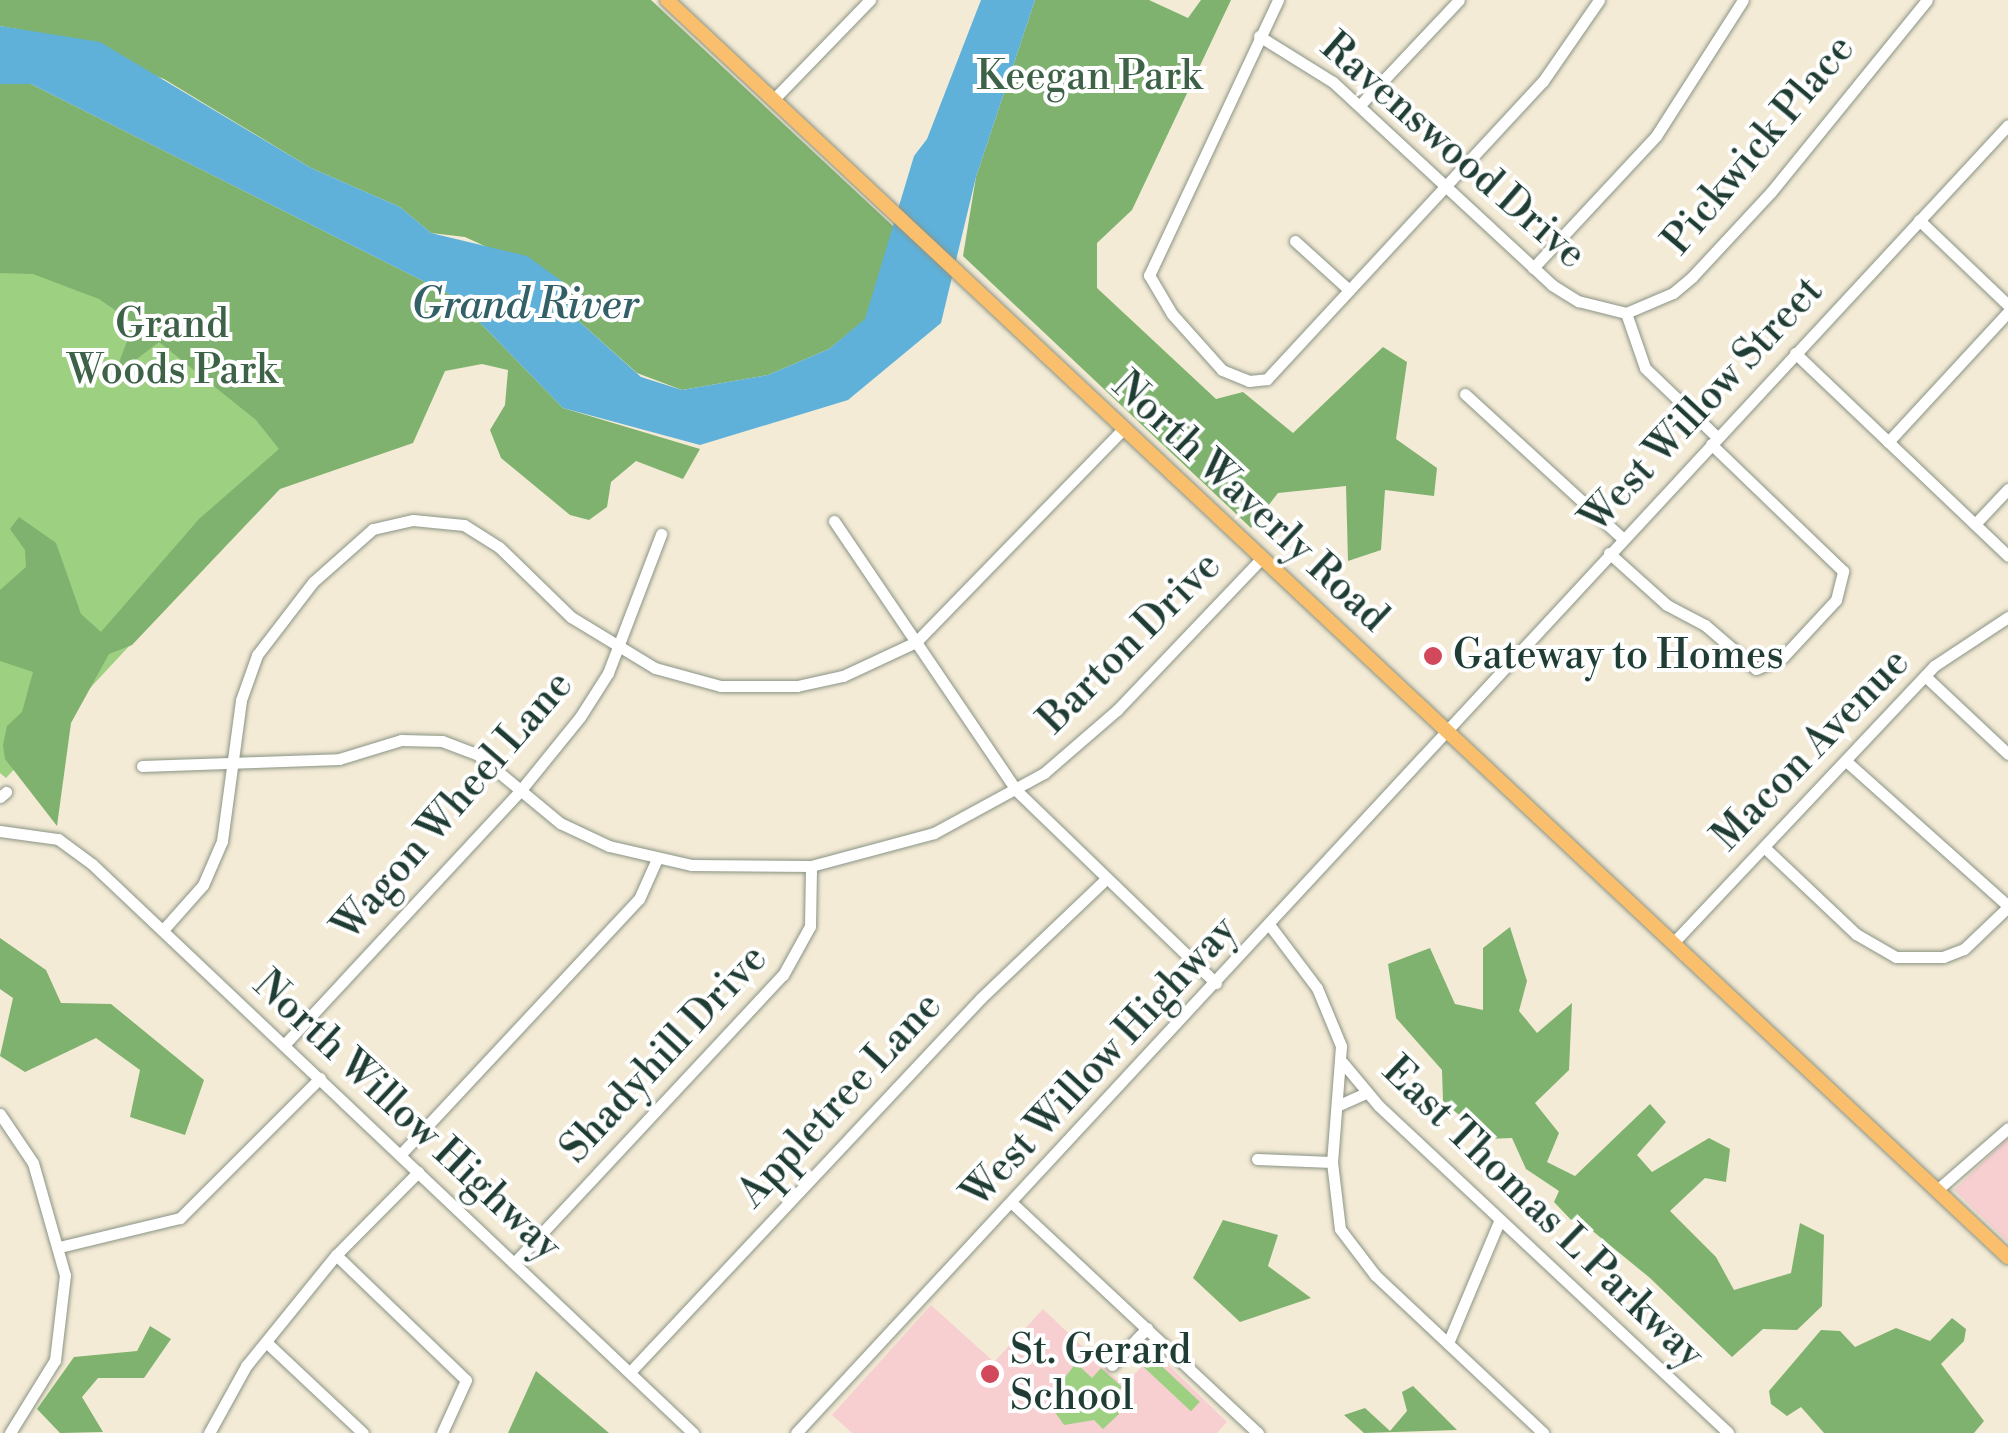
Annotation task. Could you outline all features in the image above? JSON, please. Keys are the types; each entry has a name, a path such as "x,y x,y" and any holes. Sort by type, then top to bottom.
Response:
{"main road":[{"name":"North Waverly Road","path":"667,0 2008,1257"}],"street":[{"path":"774,100 870,0"},
{"path":"1278,0 1149,274 1172,314 1235,380 1268,378 1567,53 1598,0"},
{"path":"1360,105 1459,0"},
{"path":"1533,268 1656,136 1743,0"},
{"name":"Pickwick Place","path":"1626,313 1673,294 1692,277 1781,181 1927,0"},
{"name":"Ravenswood Drive","path":"1260,36 1303,59 1360,105 1565,295 1626,313"},
{"name":"West Willow Street","path":"1448,732 1622,538 2008,126"},
{"path":"1888,442 2008,309 1919,220"},
{"path":"1295,241 1348,290"},
{"path":"1609,553 1667,605 1705,624 1750,666 1765,669 1836,600 1845,579 1836,562 1645,368 1626,313"},
{"path":"1795,353 2008,556"},
{"path":"1465,394 1622,538"},
{"path":"163,930 210,874 222,841 241,700 264,642 342,552 382,525 437,520 476,530 559,607 618,650 701,682 761,689 843,676 916,642 1123,429"},
{"path":"1975,524 2008,489"},
{"path":"834,521 1016,790 1104,880 1216,983"},
{"name":"Wagon Wheel Lane","path":"284,1044 520,791 580,717 618,650 661,534"},
{"name":"Barton Drive","path":"142,766 339,760 424,738 478,755 572,831 656,859 734,868 811,866 934,833 1016,790 1098,729 1262,558"},
{"name":"Macon Avenue","path":"1673,943 1925,676 2008,617"},
{"path":"1925,676 2008,754"},
{"name":"West Willow Highway","path":"796,1433 1448,732"},
{"path":"1764,847 1856,934 1896,957 1943,957 1964,949 2008,907 1846,761"},
{"name":"North Willow Highway","path":"0,831 34,833 74,848 694,1433"},
{"path":"400,1155 639,898 656,859"},
{"name":"Shadyhill Drive","path":"514,1263 784,975 810,926 811,866"},
{"name":"Appletree Lane","path":"630,1372 981,998 1104,880"},
{"name":"East Thomas L Parkway","path":"1271,926 1318,988 1343,1063 1366,1093 1728,1433"},
{"path":"1343,1063 1332,1162 1334,1206 1347,1242 1543,1433"},
{"path":"60,1247 180,1218 320,1078"},
{"path":"1339,1104 1366,1093"},
{"path":"0,1114 34,1163 60,1247 66,1307 60,1342 47,1380 10,1433"},
{"path":"1937,1190 2008,1128"},
{"path":"1256,1159 1332,1162"},
{"path":"209,1433 266,1342 336,1256 418,1172"},
{"path":"1012,1203 1258,1433"},
{"path":"1448,1344 1500,1219"},
{"path":"336,1256 466,1380 442,1433"},
{"path":"1112,1365 1147,1328"},
{"path":"266,1342 363,1433"}],"shaded area":[{"path":"2008,1138 2008,1242 1954,1190"},
{"name":"St. Gerard School","path":"931,1305 994,1362 1043,1309 1123,1385 1156,1353 1227,1422 1217,1433 852,1433 832,1415"}],"green space":[{"path":"0,0 651,0 894,227 866,319 829,349 768,375 682,390 637,373 572,315 563,282 465,237 431,233 400,207 311,168 164,79 38,33 0,26"},
{"name":"Keegan Park","path":"1035,0 1149,0 1188,18 1201,0 1231,0 1132,210 1097,243 1097,288 1216,399 1243,392 1293,433 1383,347 1407,362 1396,439 1437,468 1434,496 1385,490 1381,550 1348,561 1346,486 1278,493 1251,528 963,256 976,177"},
{"name":"Grand Woods Park","path":"0,84 455,297 6,778 0,773"},
{"name":"Grand Woods Park","path":"0,84 31,84 455,297 563,408 700,449 683,479 636,461 611,482 607,507 589,520 570,515 501,458 490,430 505,405 508,370 482,364 445,371 413,443 280,489 132,645 109,654 71,723 57,826 5,759 7,726 22,712 33,672 0,661 0,590 26,567 25,550 10,529 19,517 56,543 81,614 101,632 199,519 279,449 256,420 159,342 125,368 118,365 134,323 99,299 33,274 0,273"},
{"path":"1510,927 1527,981 1519,1011 1537,1033 1572,1003 1569,1070 1535,1103 1559,1133 1547,1162 1575,1176 1650,1104 1666,1122 1637,1155 1652,1172 1709,1138 1730,1149 1726,1182 1705,1178 1670,1211 1716,1257 1734,1290 1791,1273 1800,1223 1824,1235 1822,1306 1797,1330 1763,1329 1732,1357 1650,1278 1584,1224 1575,1224 1554,1202 1559,1191 1526,1169 1512,1138 1487,1139 1443,1101 1442,1070 1396,1018 1388,964 1430,948 1455,1004 1483,1010 1483,948"},
{"path":"0,938 46,970 61,1003 111,1004 204,1080 185,1135 130,1117 140,1070 96,1038 25,1072 0,1056 13,998 0,989"},
{"path":"1223,1220 1278,1235 1268,1266 1311,1298 1240,1322 1193,1278"},
{"path":"1952,1318 1966,1329 1964,1341 1941,1364 1984,1421 1974,1433 1824,1433 1801,1407 1787,1416 1771,1404 1769,1391 1821,1330 1840,1331 1855,1347 1896,1328 1930,1341"},
{"path":"150,1326 171,1339 144,1378 98,1378 82,1397 103,1432 60,1433 37,1409 74,1357 137,1351"},
{"path":"1153,1358 1200,1402 1191,1411 1144,1368"},
{"path":"1076,1363 1092,1378 1101,1368 1122,1387 1112,1397 1119,1414 1103,1429 1094,1420 1064,1425 1047,1401"},
{"path":"536,1371 609,1433 508,1433"},
{"path":"1413,1386 1457,1430 1364,1433 1344,1415 1365,1408 1390,1431 1407,1411 1402,1392"}],"water":[{"name":"Grand River","path":"981,0 1035,0 976,177 941,323 848,400 700,445 563,408 455,297 31,84 0,84 0,26 100,42 311,168 400,207 431,233 527,256 563,282 572,315 641,377 682,390 768,375 829,349 865,319 914,156 927,139"}],"place":[{"name":"Gateway to Homes","path":"1433,656"},
{"name":"St. Gerard School","path":"990,1374"}]}
